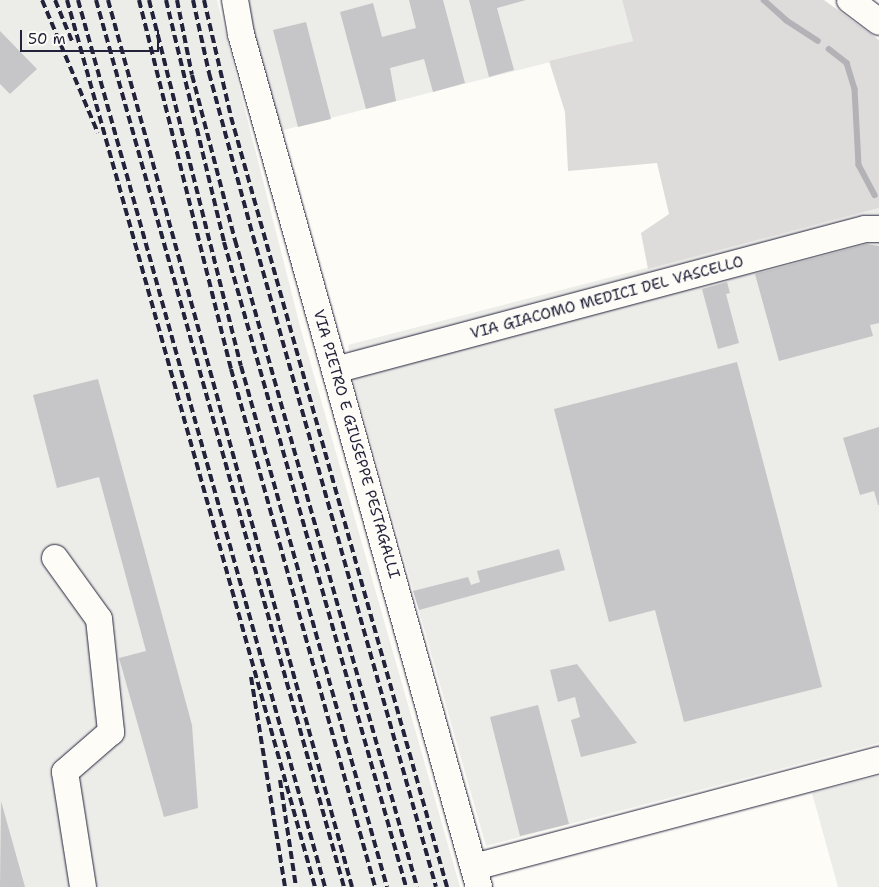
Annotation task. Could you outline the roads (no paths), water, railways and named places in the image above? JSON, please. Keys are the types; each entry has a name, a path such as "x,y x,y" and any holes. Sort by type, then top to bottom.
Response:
{"street":[{"name":"VIA PIETRO E GIUSEPPE PESTAGALLI","path":"235,0 241,34 477,877"},
{"path":"850,0 879,22"},
{"name":"VIA GIACOMO MEDICI DEL VASCELLO","path":"335,370 865,229 879,229"},
{"path":"55,558 99,619 111,732 65,772 83,887"},
{"path":"477,877 879,760"}],"waterway":[{"path":"764,0 786,20 818,41"},
{"path":"829,49 847,63 855,89 859,165 875,195"}],"railway":[{"path":"42,0 98,133"},
{"path":"55,0 72,41"},
{"path":"67,0 315,887"},
{"path":"78,0 325,887"},
{"path":"96,0 344,887"},
{"path":"108,0 352,887"},
{"path":"139,0 231,369 375,887"},
{"path":"149,0 241,366 387,887"},
{"path":"166,0 224,242 406,887"},
{"path":"177,0 192,75 235,240 417,887"},
{"path":"193,0 209,73 253,236 436,887"},
{"path":"204,0 231,117 447,887"},
{"path":"251,677 285,887"},
{"path":"280,780 296,887"}]}
